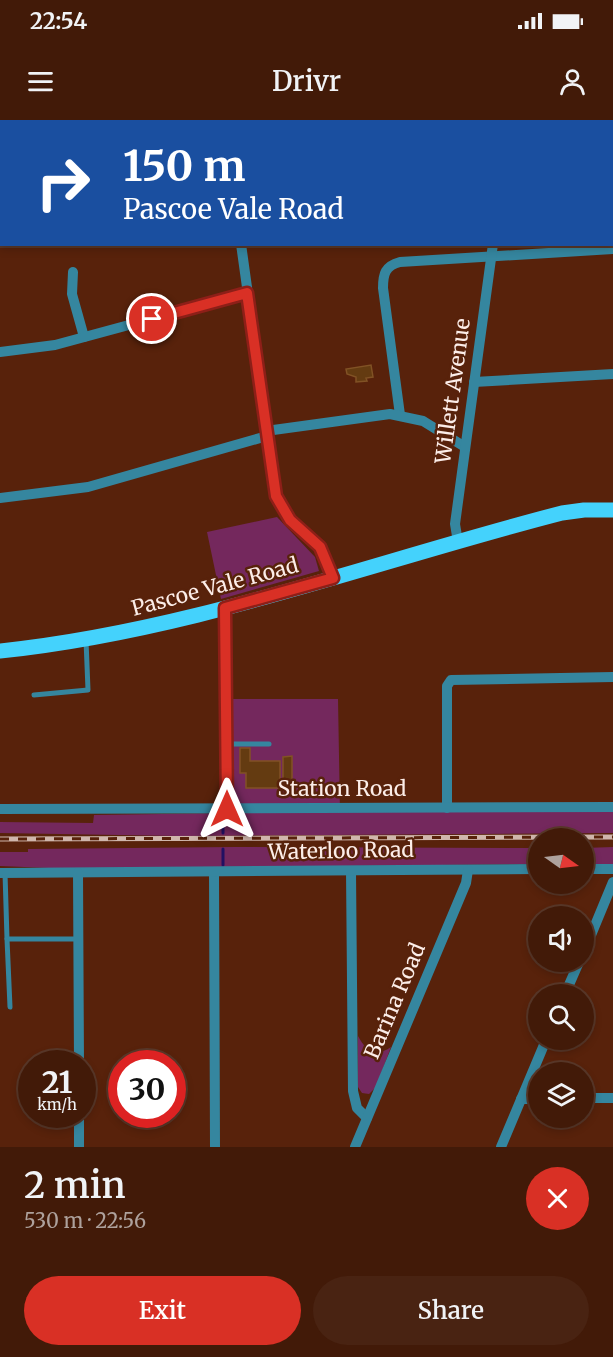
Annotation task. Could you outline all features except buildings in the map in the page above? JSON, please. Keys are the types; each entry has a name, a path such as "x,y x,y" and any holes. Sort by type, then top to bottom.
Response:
{"main road":[{"name":"Pascoe Vale Road","path":"0,651 86,640 225,608 570,512 613,510"}],"street":[{"path":"241,246 276,496 290,520 320,547 333,578"},
{"name":"Willett Avenue","path":"458,542 455,524 493,246"},
{"path":"399,415 383,288 386,269 400,262 613,249"},
{"path":"73,272 72,294 84,338"},
{"path":"0,352 55,345 247,293"},
{"path":"474,382 613,374"},
{"path":"0,498 88,487 266,434 399,415 434,426 465,447"},
{"path":"225,608 227,809"},
{"path":"447,808 447,686 451,680 613,677"},
{"name":"Station Road","path":"0,809 613,807"},
{"name":"Waterloo Road","path":"3,873 528,869"},
{"path":"594,869 613,869"},
{"name":"Barina Road","path":"355,1147 466,883 468,870"},
{"path":"351,871 352,1091 357,1108 367,1118"},
{"path":"214,872 215,1147"},
{"path":"78,873 79,1050"},
{"path":"594,928 613,882"},
{"path":"501,1147 542,1050"},
{"path":"594,1098 613,1098"},
{"path":"521,1099 528,1099"},
{"path":"79,1128 79,1147"}],"lane":[{"path":"34,695 87,690 86,640"},
{"path":"228,744 269,744"},
{"path":"3,873 10,1007"},
{"path":"7,939 78,939"}],"shaded area":[{"path":"277,517 315,557 319,571 221,599 207,532"},
{"path":"227,699 338,699 340,812 613,812 613,833 594,833 594,828 528,828 528,834 178,836 0,833 0,822 93,823 94,815 229,813"},
{"path":"613,847 613,864 594,864 594,848"},
{"path":"528,848 528,864 73,869 0,866 0,852 28,852 28,849"},
{"path":"358,1036 364,1046 372,1051 380,1052 391,1047 376,1087 369,1094 362,1093 358,1087"}],"waterway":[{"path":"223,816 223,833"},
{"path":"223,849 223,865"}],"railway":[{"path":"0,839 613,837"}],"route":[{"path":"152,319 247,293 274,490 279,504 290,520 314,539 323,550 333,578 225,608 227,618 227,809"}]}
